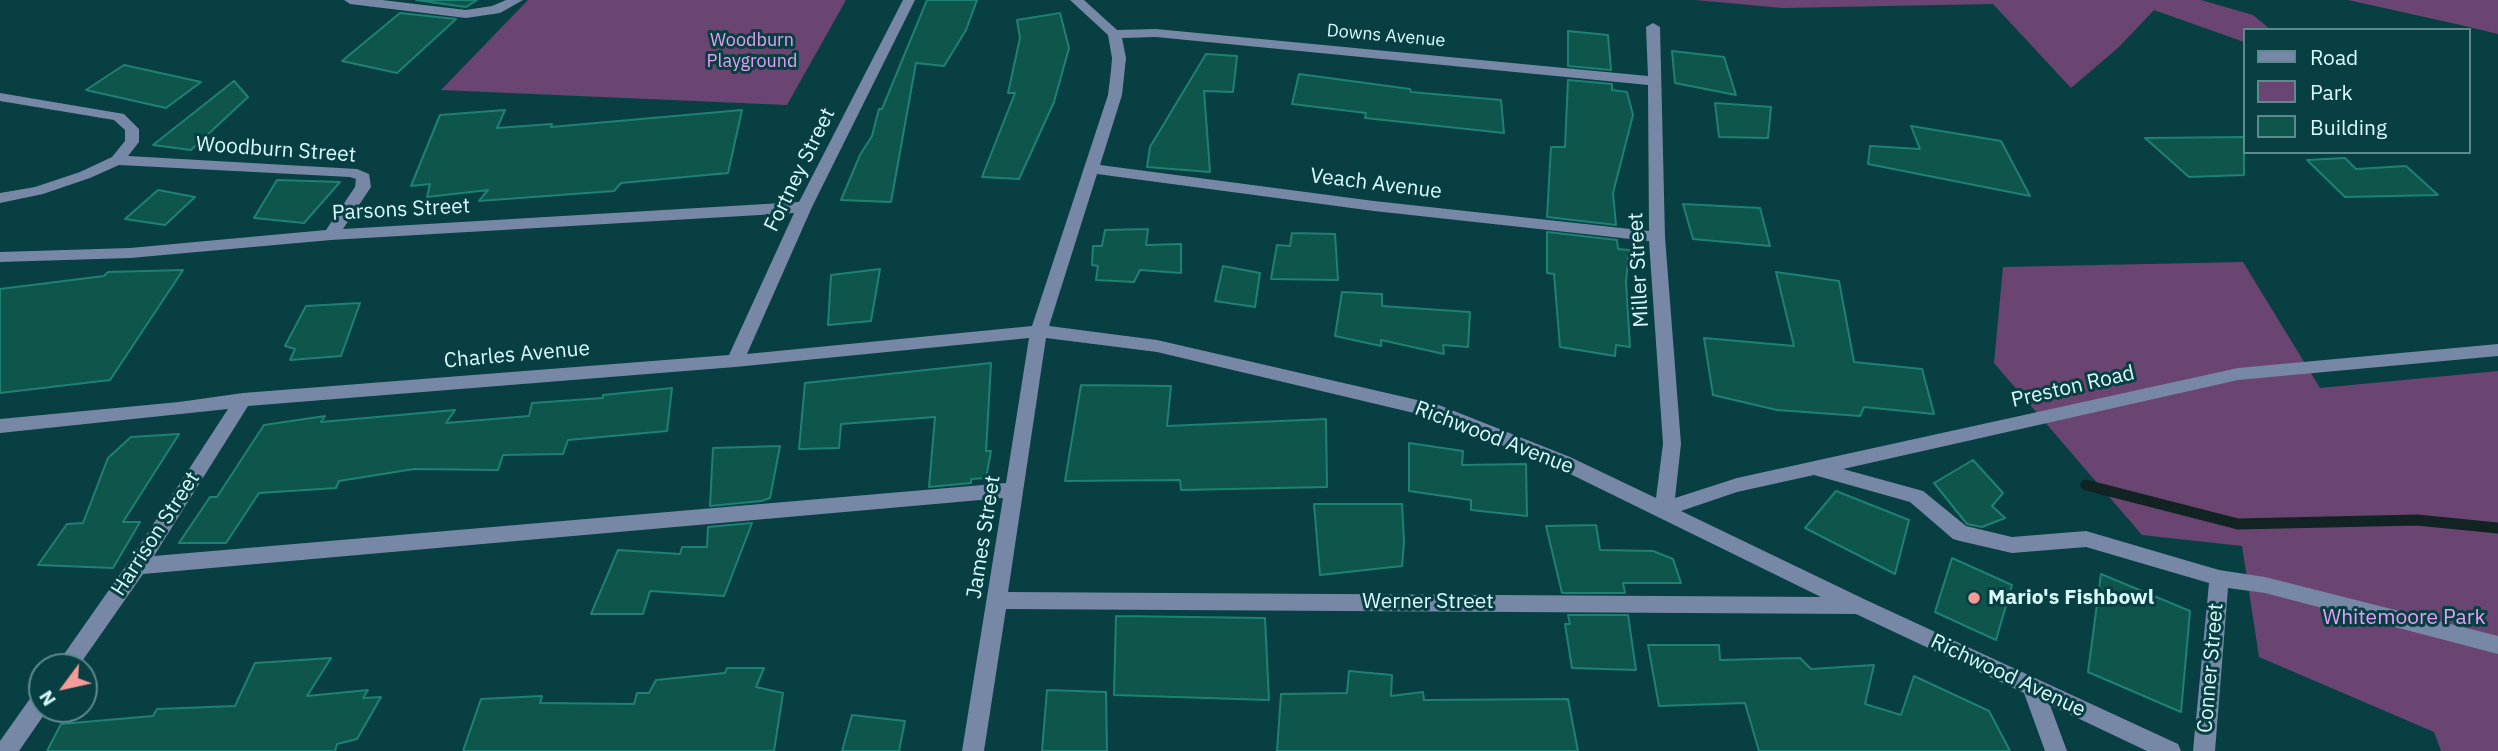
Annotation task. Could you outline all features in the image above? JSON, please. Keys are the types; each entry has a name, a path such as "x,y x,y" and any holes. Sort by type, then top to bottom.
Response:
{"street":[{"path":"351,0 466,14 495,10 517,0"},
{"name":"Fortney Street","path":"735,361 804,207 909,0"},
{"path":"1039,331 1115,95 1119,58 1114,34 1076,0"},
{"name":"Miller Street","path":"1653,27 1657,237 1672,444 1664,509"},
{"name":"Downs Avenue","path":"1114,34 1156,33 1654,81"},
{"path":"0,97 119,117 132,129 132,142 117,159 38,191 0,198"},
{"name":"Woodburn Street","path":"117,159 352,172 364,177 363,187 331,235"},
{"name":"Veach Avenue","path":"1090,168 1374,206 1657,237"},
{"name":"Parsons Street","path":"0,257 130,253 331,235 804,207"},
{"name":"Charles Avenue","path":"0,426 243,400 735,361 1039,331"},
{"name":"James Street","path":"973,751 1039,331"},
{"name":"Richwood Avenue","path":"1039,331 1157,346 1439,412 1563,462 1859,606 2170,751"},
{"name":"Preston Road","path":"1664,509 1737,485 2238,374 2498,350"},
{"name":"Harrison Street","path":"76,653 137,566 243,400"},
{"path":"1815,468 1916,496 1959,533 2012,545 2086,538 2219,578"},
{"path":"137,566 1014,490"},
{"name":"Conner Street","path":"2204,751 2219,578 2265,585 2498,645"},
{"name":"Werner Street","path":"997,600 1859,606"},
{"path":"2032,687 2056,751"},
{"path":"6,751 28,720"}],"green space":[{"name":"Woodburn Playground","path":"528,0 846,0 787,105 441,90"},
{"path":"1695,0 2201,0 2253,15 2269,28 2242,28 2242,41 2154,10 2119,47 2071,88 1993,4 1782,8"},
{"path":"2348,0 2498,0 2498,34 2456,24"},
{"name":"Whitemoore Park","path":"2243,262 2320,388 2498,371 2498,751 2441,751 2434,732 2259,657 2242,546 2142,535 1994,363 2003,267"}],"building":[{"path":"416,0 477,0 466,7"},
{"path":"927,0 977,0 966,30 944,66 916,63 891,202 841,200 860,155 872,136 879,109 882,109"},
{"path":"400,13 456,19 397,73 342,61"},
{"path":"1060,13 1069,48 1054,102 1019,179 982,177 1015,93 1008,93 1020,38 1017,20"},
{"path":"1568,31 1608,35 1611,70 1568,66"},
{"path":"1672,51 1724,57 1736,95 1675,83"},
{"path":"1206,54 1237,56 1233,92 1204,91 1210,172 1147,167 1150,147"},
{"path":"124,65 201,82 166,108 86,90"},
{"path":"1299,74 1410,89 1411,92 1501,100 1504,133 1365,118 1366,113 1292,104"},
{"path":"1568,80 1612,84 1612,90 1627,92 1633,115 1613,193 1616,225 1547,217 1551,147 1565,147"},
{"path":"234,81 248,97 191,150 153,145"},
{"path":"1715,103 1771,107 1768,138 1719,137"},
{"path":"505,110 497,128 552,124 551,127 742,110 728,173 621,183 614,191 479,201 488,190 427,197 430,184 411,186 440,115"},
{"path":"1911,126 2001,141 2030,196 1868,164 1870,146 1920,149"},
{"path":"2242,137 2244,175 2189,177 2145,138"},
{"path":"2345,158 2356,169 2406,166 2438,195 2345,197 2307,160"},
{"path":"277,180 340,182 304,223 254,218"},
{"path":"158,190 195,197 165,225 125,219"},
{"path":"1683,204 1760,208 1770,246 1693,239"},
{"path":"1148,229 1146,245 1181,244 1181,273 1140,270 1134,282 1096,280 1098,266 1092,265 1093,246 1102,246 1105,230"},
{"path":"1547,232 1617,240 1618,249 1629,250 1626,282 1630,347 1616,345 1615,356 1560,347 1554,274 1547,273"},
{"path":"1292,233 1335,234 1338,280 1271,279 1277,245 1290,246"},
{"path":"1223,266 1260,273 1255,307 1215,301"},
{"path":"880,269 871,321 828,325 831,275"},
{"path":"183,270 110,380 0,393 0,289 104,276 108,272"},
{"path":"1776,272 1839,281 1854,362 1922,369 1934,414 1864,407 1860,416 1777,410 1713,395 1704,338 1794,346"},
{"path":"1342,292 1382,294 1382,306 1470,312 1468,347 1443,345 1444,354 1381,340 1381,346 1335,336"},
{"path":"360,303 341,356 290,360 295,349 285,346 306,306"},
{"path":"991,363 986,451 991,451 986,478 971,479 971,483 929,487 935,417 841,424 839,448 799,449 805,383"},
{"path":"1081,385 1171,386 1167,426 1326,419 1327,487 1181,490 1180,480 1065,481"},
{"path":"672,388 667,431 568,440 563,454 503,455 498,470 414,469 339,481 336,488 259,493 226,543 179,543 210,497 217,497 264,425 325,416 321,422 455,410 446,423 529,416 532,403 603,398 603,395"},
{"path":"179,434 123,522 140,522 113,568 38,565 67,524 83,523 108,458 131,437"},
{"path":"1409,443 1463,451 1462,465 1526,464 1527,516 1471,510 1471,500 1409,491"},
{"path":"780,446 770,498 710,506 713,448"},
{"path":"1973,460 2003,493 1992,506 2005,518 1982,527 1967,524 1934,483"},
{"path":"1836,491 1909,520 1895,574 1805,528"},
{"path":"1314,504 1402,504 1402,566 1320,575"},
{"path":"752,523 724,596 650,591 643,614 591,614 618,550 680,554 682,547 707,547 708,527"},
{"path":"1596,525 1600,550 1653,551 1673,559 1681,583 1623,583 1625,593 1562,593 1546,526"},
{"name":"Mario's Fishbowl","path":"1952,558 2012,585 1996,640 1935,612"},
{"path":"2101,574 2190,611 2181,712 2088,672"},
{"path":"1568,615 1628,615 1636,670 1572,668 1565,624 1570,624"},
{"path":"1116,616 1265,618 1269,700 1114,695"},
{"path":"1648,645 1719,645 1720,660 1800,658 1811,669 1874,665 1865,704 1901,715 1914,676 1989,711 2010,751 1759,751 1745,703 1659,706"},
{"path":"331,658 307,696 368,690 363,698 381,697 357,739 337,744 335,751 47,751 61,724 98,723 98,721 153,716 157,709 235,706 255,663"},
{"path":"727,668 764,668 756,687 783,693 774,751 463,751 481,699 542,696 540,703 634,704 637,693 649,693 656,680 725,673"},
{"path":"1349,671 1392,675 1391,696 1423,692 1424,700 1568,699 1578,751 1277,751 1281,694 1347,693"},
{"path":"1047,690 1106,692 1107,751 1042,751"},
{"path":"852,715 905,721 899,751 842,751"}],"waterway":[{"path":"2086,485 2238,524 2417,520 2498,528"}],"place":[{"name":"Mario's Fishbowl","path":"1974,598"}]}
